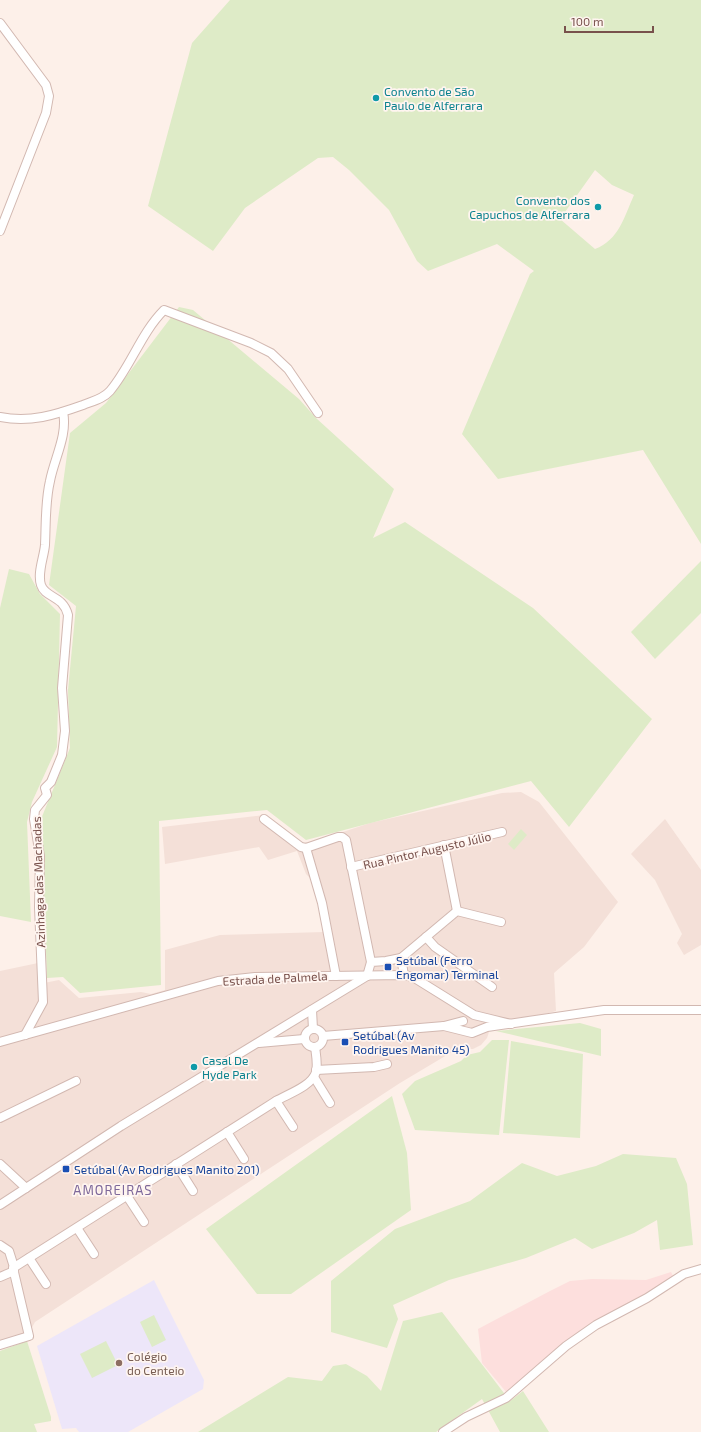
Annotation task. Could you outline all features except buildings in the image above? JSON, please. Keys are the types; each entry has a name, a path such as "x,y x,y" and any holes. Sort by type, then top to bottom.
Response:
{"street":[{"path":"0,23 46,85 49,96 46,113 0,231"},
{"path":"0,417 35,419 63,412 98,399 110,391 150,327 164,310 251,342 271,353 288,369 318,414"},
{"name":"Azinhaga das Machadas","path":"25,1035 43,1002 39,907 40,856 34,819 35,810 47,794 45,788 51,782 59,761 65,731 62,688 68,615 64,604 44,590 40,580 45,545 45,523 49,482 64,424 63,412"},
{"path":"259,1043 265,1037 351,987 367,976 371,962 346,840 342,837 306,848 295,844 264,819"},
{"name":"Rua Pintor Augusto Júlio","path":"352,867 502,832"},
{"path":"444,845 457,911"},
{"path":"306,848 322,903 336,976"},
{"path":"457,911 501,922"},
{"path":"371,962 401,958 457,911"},
{"path":"426,937 435,947 492,987"},
{"path":"401,958 404,975"},
{"name":"Estrada de Palmela","path":"0,1042 218,981 255,977 404,975 413,977 475,1016 511,1024"},
{"name":"Estrada de Palmela","path":"454,1003 463,1020"},
{"path":"312,1010 313,1029"},
{"name":"Estrada de Palmela","path":"477,1032 488,1027 604,1010 701,1010"},
{"path":"323,1036 444,1026 463,1020 468,1016 475,1016 480,1024 477,1032 472,1034 444,1026"},
{"path":"463,1020 463,1028 466,1032"},
{"path":"304,1039 306,1033 313,1029 320,1031 323,1036"},
{"path":"304,1039 309,1046 315,1047 320,1044 323,1036"},
{"path":"0,1206 121,1126 248,1048 259,1043 304,1039"},
{"path":"315,1047 315,1074 330,1103"},
{"path":"0,1277 276,1100 308,1082 315,1074 387,1064"},
{"path":"0,1118 76,1081"},
{"path":"276,1100 293,1127"},
{"path":"227,1132 244,1159"},
{"path":"0,1164 26,1188"},
{"path":"176,1164 193,1191"},
{"path":"127,1196 144,1222"},
{"path":"77,1228 94,1254"},
{"path":"0,1246 9,1251 29,1336 0,1345"},
{"path":"29,1258 46,1284"},
{"path":"443,1432 466,1417 506,1398 566,1346 596,1325 647,1298 679,1277 701,1269"}],"shaded area":[{"path":"521,792 539,802 618,902 584,947 554,973 556,1011 490,1029 487,1038 481,1045 473,1049 457,1049 400,1083 35,1322 25,1340 0,1349 0,971 38,963 44,983 59,980 79,998 141,992 151,994 165,990 165,950 220,935 324,932 313,881 306,874 297,851 268,860 259,847 165,864 162,827 265,815 292,839 307,844 370,823 502,793"},
{"path":"665,819 701,870 701,945 684,955 677,943 682,934 655,880 631,854"},
{"path":"671,1272 674,1278 634,1303 507,1393 482,1363 478,1329 570,1281 592,1279 646,1280"},
{"name":"Colégio do Centeio","path":"154,1280 204,1380 203,1389 128,1432 79,1432 76,1428 62,1429 37,1346"}],"green space":[{"path":"230,0 701,0 701,544 643,450 498,479 462,434 530,274 534,271 497,244 428,271 417,261 389,210 349,170 333,157 318,158 245,208 213,251 148,206 192,43","holes":["595,170 612,185 634,195 624,219 615,234 610,240 595,249 560,219"]},
{"path":"179,307 193,310 299,399 316,418 394,489 373,538 405,522 533,608 652,719 569,827 531,781 306,840 267,810 159,821 161,985 80,993 63,977 47,978 41,819 70,748 68,690 76,606 49,585 70,433 106,403"},
{"path":"701,561 701,613 655,659 631,632"},
{"path":"9,569 29,574 40,594 60,614 57,747 32,802 27,822 31,922 0,916 0,608"},
{"path":"521,829 527,835 514,850 508,844"},
{"path":"580,1023 601,1029 601,1056 496,1031"},
{"path":"492,1040 509,1040 499,1135 415,1130 402,1094 415,1081 461,1061 467,1055 480,1052"},
{"path":"511,1041 583,1054 580,1138 503,1133"},
{"path":"392,1096 407,1153 411,1210 291,1294 257,1294 206,1229"},
{"path":"623,1154 676,1158 687,1184 693,1245 660,1250 657,1220 634,1233 592,1249 575,1238 526,1258 449,1280 393,1305 398,1319 387,1348 331,1332 331,1281 395,1229 470,1201 522,1163 557,1176 596,1166"},
{"path":"442,1312 510,1401 523,1391 549,1432 500,1432 482,1399 436,1432 198,1432 288,1377 322,1381 333,1366 346,1364 367,1376 381,1391 403,1321"},
{"path":"154,1315 166,1340 152,1347 140,1322"},
{"path":"27,1341 51,1421 34,1424 37,1432 0,1432 0,1351"},
{"path":"106,1341 118,1365 92,1378 80,1354"}],"place":[{"name":"Convento de São Paulo de Alferrara","path":"376,98"},
{"name":"Convento dos Capuchos de Alferrara","path":"598,207"},
{"name":"Setúbal (Ferro Engomar) Terminal","path":"388,967"},
{"name":"Setúbal (Av Rodrigues Manito 45)","path":"345,1042"},
{"name":"Casal De Hyde Park","path":"194,1067"},
{"name":"Setúbal (Av Rodrigues Manito 201)","path":"66,1169"},
{"name":"Colégio do Centeio","path":"119,1363"}],"district":[{"name":"AMOREIRAS","path":"113,1190"}]}
